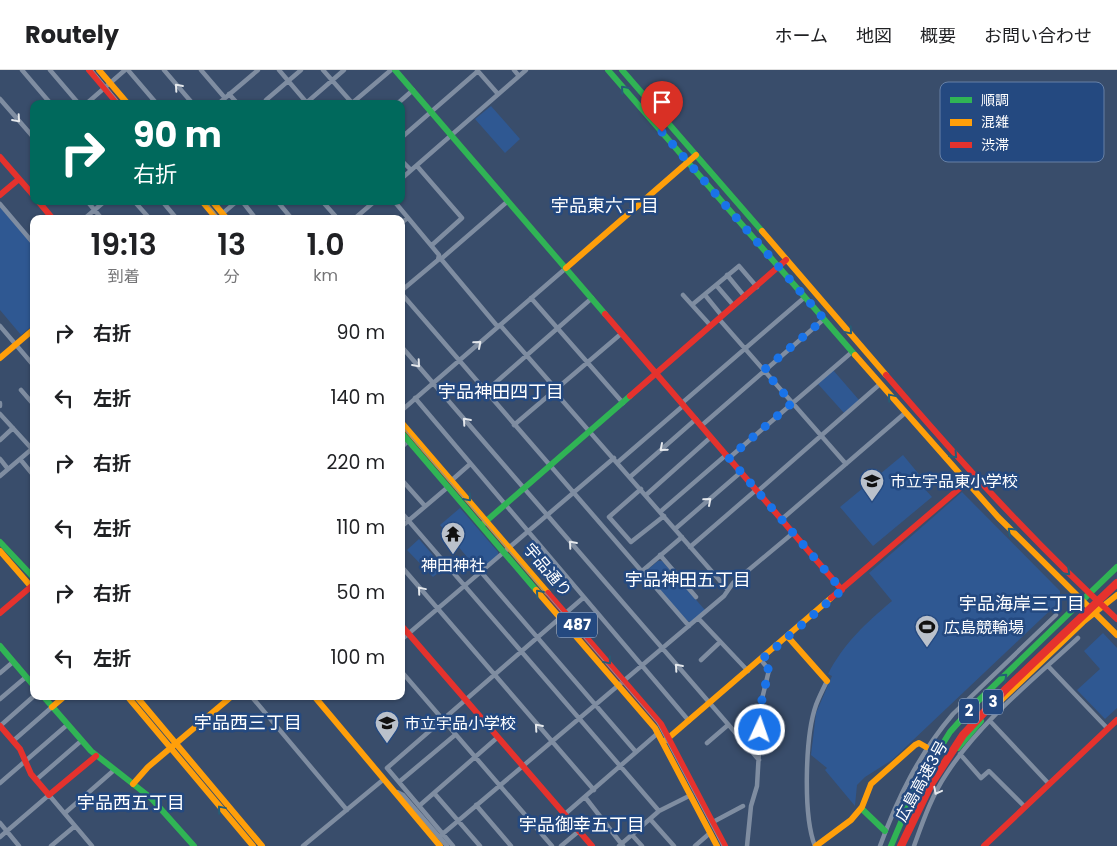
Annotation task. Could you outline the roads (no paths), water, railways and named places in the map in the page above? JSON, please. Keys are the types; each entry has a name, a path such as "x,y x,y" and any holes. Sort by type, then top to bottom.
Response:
{"main road":[{"path":"89,70 123,100"},
{"path":"98,70 116,100"},
{"path":"395,70 842,590"},
{"path":"608,70 966,483 1117,635"},
{"path":"622,70 974,476 1117,619"},
{"path":"566,268 696,155"},
{"path":"0,157 30,191"},
{"path":"0,195 19,179"},
{"path":"41,205 50,215"},
{"path":"207,205 220,215"},
{"path":"484,523 786,260"},
{"path":"0,358 30,332"},
{"name":"宇品通り","path":"405,427 484,523 504,553 564,616"},
{"name":"宇品通り","path":"405,437 450,483"},
{"path":"666,739 710,704 974,476"},
{"name":"宇品通り","path":"484,523 510,547 564,616 666,739 694,793 717,846"},
{"path":"0,542 30,574"},
{"path":"1,553 30,584"},
{"name":"2","path":"891,846 911,797 950,732 972,707 1091,595 1117,566"},
{"name":"広島高速3号","path":"903,846 931,784 963,735 1005,690 1117,583"},
{"path":"0,613 30,589"},
{"name":"2","path":"903,846 926,796 955,751 1011,690 1103,605 1117,595"},
{"path":"405,630 592,846"},
{"path":"788,637 827,681"},
{"path":"0,646 30,682"},
{"name":"宇品通り","path":"622,684 659,733 666,739"},
{"path":"46,700 96,756 163,810 194,846"},
{"path":"52,707 60,700"},
{"path":"131,700 262,846"},
{"path":"139,700 253,846"},
{"path":"133,784 173,745 227,700"},
{"path":"317,700 440,846"},
{"path":"984,846 1117,720"},
{"path":"0,726 13,741 36,780 49,796 96,756"},
{"path":"816,846 832,836 862,809 866,791 871,784 915,745 919,743 926,747"},
{"name":"宇品通り","path":"694,793 713,822 725,846"},
{"path":"862,809 885,832"}],"street":[{"path":"22,70 48,100"},
{"path":"50,70 76,100"},
{"path":"91,100 127,70 153,100"},
{"path":"164,70 190,100"},
{"path":"200,70 225,98"},
{"path":"223,100 258,70"},
{"path":"279,70 304,100"},
{"path":"266,100 301,70"},
{"path":"323,70 349,100"},
{"path":"309,100 344,70"},
{"path":"356,100 391,70"},
{"path":"405,135 478,70 498,94"},
{"path":"514,70 519,76"},
{"path":"405,175 526,70"},
{"path":"402,100 413,90"},
{"path":"230,94 235,100"},
{"path":"0,99 30,133"},
{"path":"405,164 411,170"},
{"path":"417,166 462,218 432,245"},
{"path":"508,201 441,259 526,356 589,432 616,460 728,590"},
{"path":"0,204 30,239"},
{"path":"91,205 99,215"},
{"path":"89,215 101,205"},
{"path":"138,205 146,215"},
{"path":"165,205 174,215"},
{"path":"224,215 233,205"},
{"path":"245,205 253,215"},
{"path":"280,205 289,215"},
{"path":"326,205 334,215"},
{"path":"359,215 370,205"},
{"path":"397,205 440,255 438,260 405,289"},
{"path":"693,304 739,266 757,287"},
{"path":"405,407 566,268"},
{"path":"727,275 745,297"},
{"path":"716,285 734,306"},
{"path":"683,294 711,326"},
{"path":"705,294 745,348 846,464"},
{"path":"405,297 573,494 689,626"},
{"path":"405,637 573,494 683,404 805,297"},
{"path":"532,298 622,403"},
{"path":"486,391 592,298"},
{"path":"630,477 764,370 824,319"},
{"path":"0,326 30,361"},
{"path":"514,425 622,333"},
{"path":"405,350 759,760"},
{"path":"641,489 609,517 631,542 852,352"},
{"path":"690,547 880,384"},
{"path":"21,390 30,400"},
{"path":"415,398 469,465 689,721"},
{"path":"782,519 905,413"},
{"path":"0,414 30,445"},
{"path":"0,440 13,428"},
{"path":"646,495 711,437"},
{"path":"405,444 408,441"},
{"path":"0,476 30,451"},
{"path":"0,459 8,469"},
{"path":"20,459 30,471"},
{"path":"405,524 469,465"},
{"path":"675,529 741,472"},
{"path":"405,484 425,506"},
{"path":"405,517 659,811"},
{"path":"441,836 498,786 622,684 793,532"},
{"path":"641,572 682,537"},
{"path":"660,555 696,597"},
{"path":"405,571 594,790"},
{"path":"481,572 636,752"},
{"path":"446,846 419,806 388,768 583,598"},
{"path":"880,846 908,778 926,747 953,714 1056,616"},
{"path":"698,618 720,643 724,643 748,671"},
{"path":"1039,632 1052,633"},
{"path":"914,846 927,811 947,773 960,754 990,721 1078,638"},
{"path":"1062,642 1063,652"},
{"path":"701,660 720,643"},
{"path":"747,846 751,806 757,786 762,699 769,670 761,660"},
{"path":"0,673 13,662"},
{"path":"1048,666 1108,728"},
{"path":"405,676 498,786 552,846"},
{"path":"0,699 26,677"},
{"path":"816,846 810,834 806,808 810,732 815,706 827,681"},
{"path":"1010,702 1011,690"},
{"path":"0,726 30,700"},
{"path":"254,700 347,810"},
{"path":"13,741 52,707"},
{"path":"990,721 1049,784"},
{"path":"0,783 67,725"},
{"path":"707,743 728,725"},
{"path":"565,814 659,733"},
{"path":"399,782 455,735"},
{"path":"419,806 498,737"},
{"path":"36,780 81,741"},
{"path":"960,754 981,778 989,771 1025,807"},
{"path":"65,813 113,771"},
{"path":"303,846 384,779"},
{"path":"394,791 403,795 441,836 453,846"},
{"path":"434,793 480,846"},
{"path":"585,797 621,845 659,811 694,793"},
{"path":"0,837 49,796 92,846"},
{"path":"895,808 911,797"},
{"path":"476,805 511,846"},
{"path":"713,822 743,806"},
{"path":"918,814 927,811"},
{"path":"650,819 674,846"},
{"path":"0,823 19,846"},
{"path":"51,846 75,826"},
{"path":"561,846 579,831"},
{"path":"695,846 710,833"},
{"path":"632,835 642,846"}],"tram line":[{"path":"93,70 118,100"},
{"path":"208,205 217,215"},
{"path":"405,430 657,723 722,846"}],"place":[{"name":"市立宇品東小学校","path":"872,502"},
{"name":"神田神社","path":"453,555"},
{"name":"広島競輪場","path":"927,648"},
{"name":"市立宇品小学校","path":"387,744"}],"district":[{"name":"宇品東六丁目","path":"605,206"},
{"name":"宇品神田四丁目","path":"501,392"},
{"name":"宇品神田五丁目","path":"688,580"},
{"name":"宇品海岸三丁目","path":"1022,604"},
{"name":"宇品西三丁目","path":"248,723"},
{"name":"宇品西五丁目","path":"131,803"},
{"name":"宇品御幸五丁目","path":"582,825"}]}
